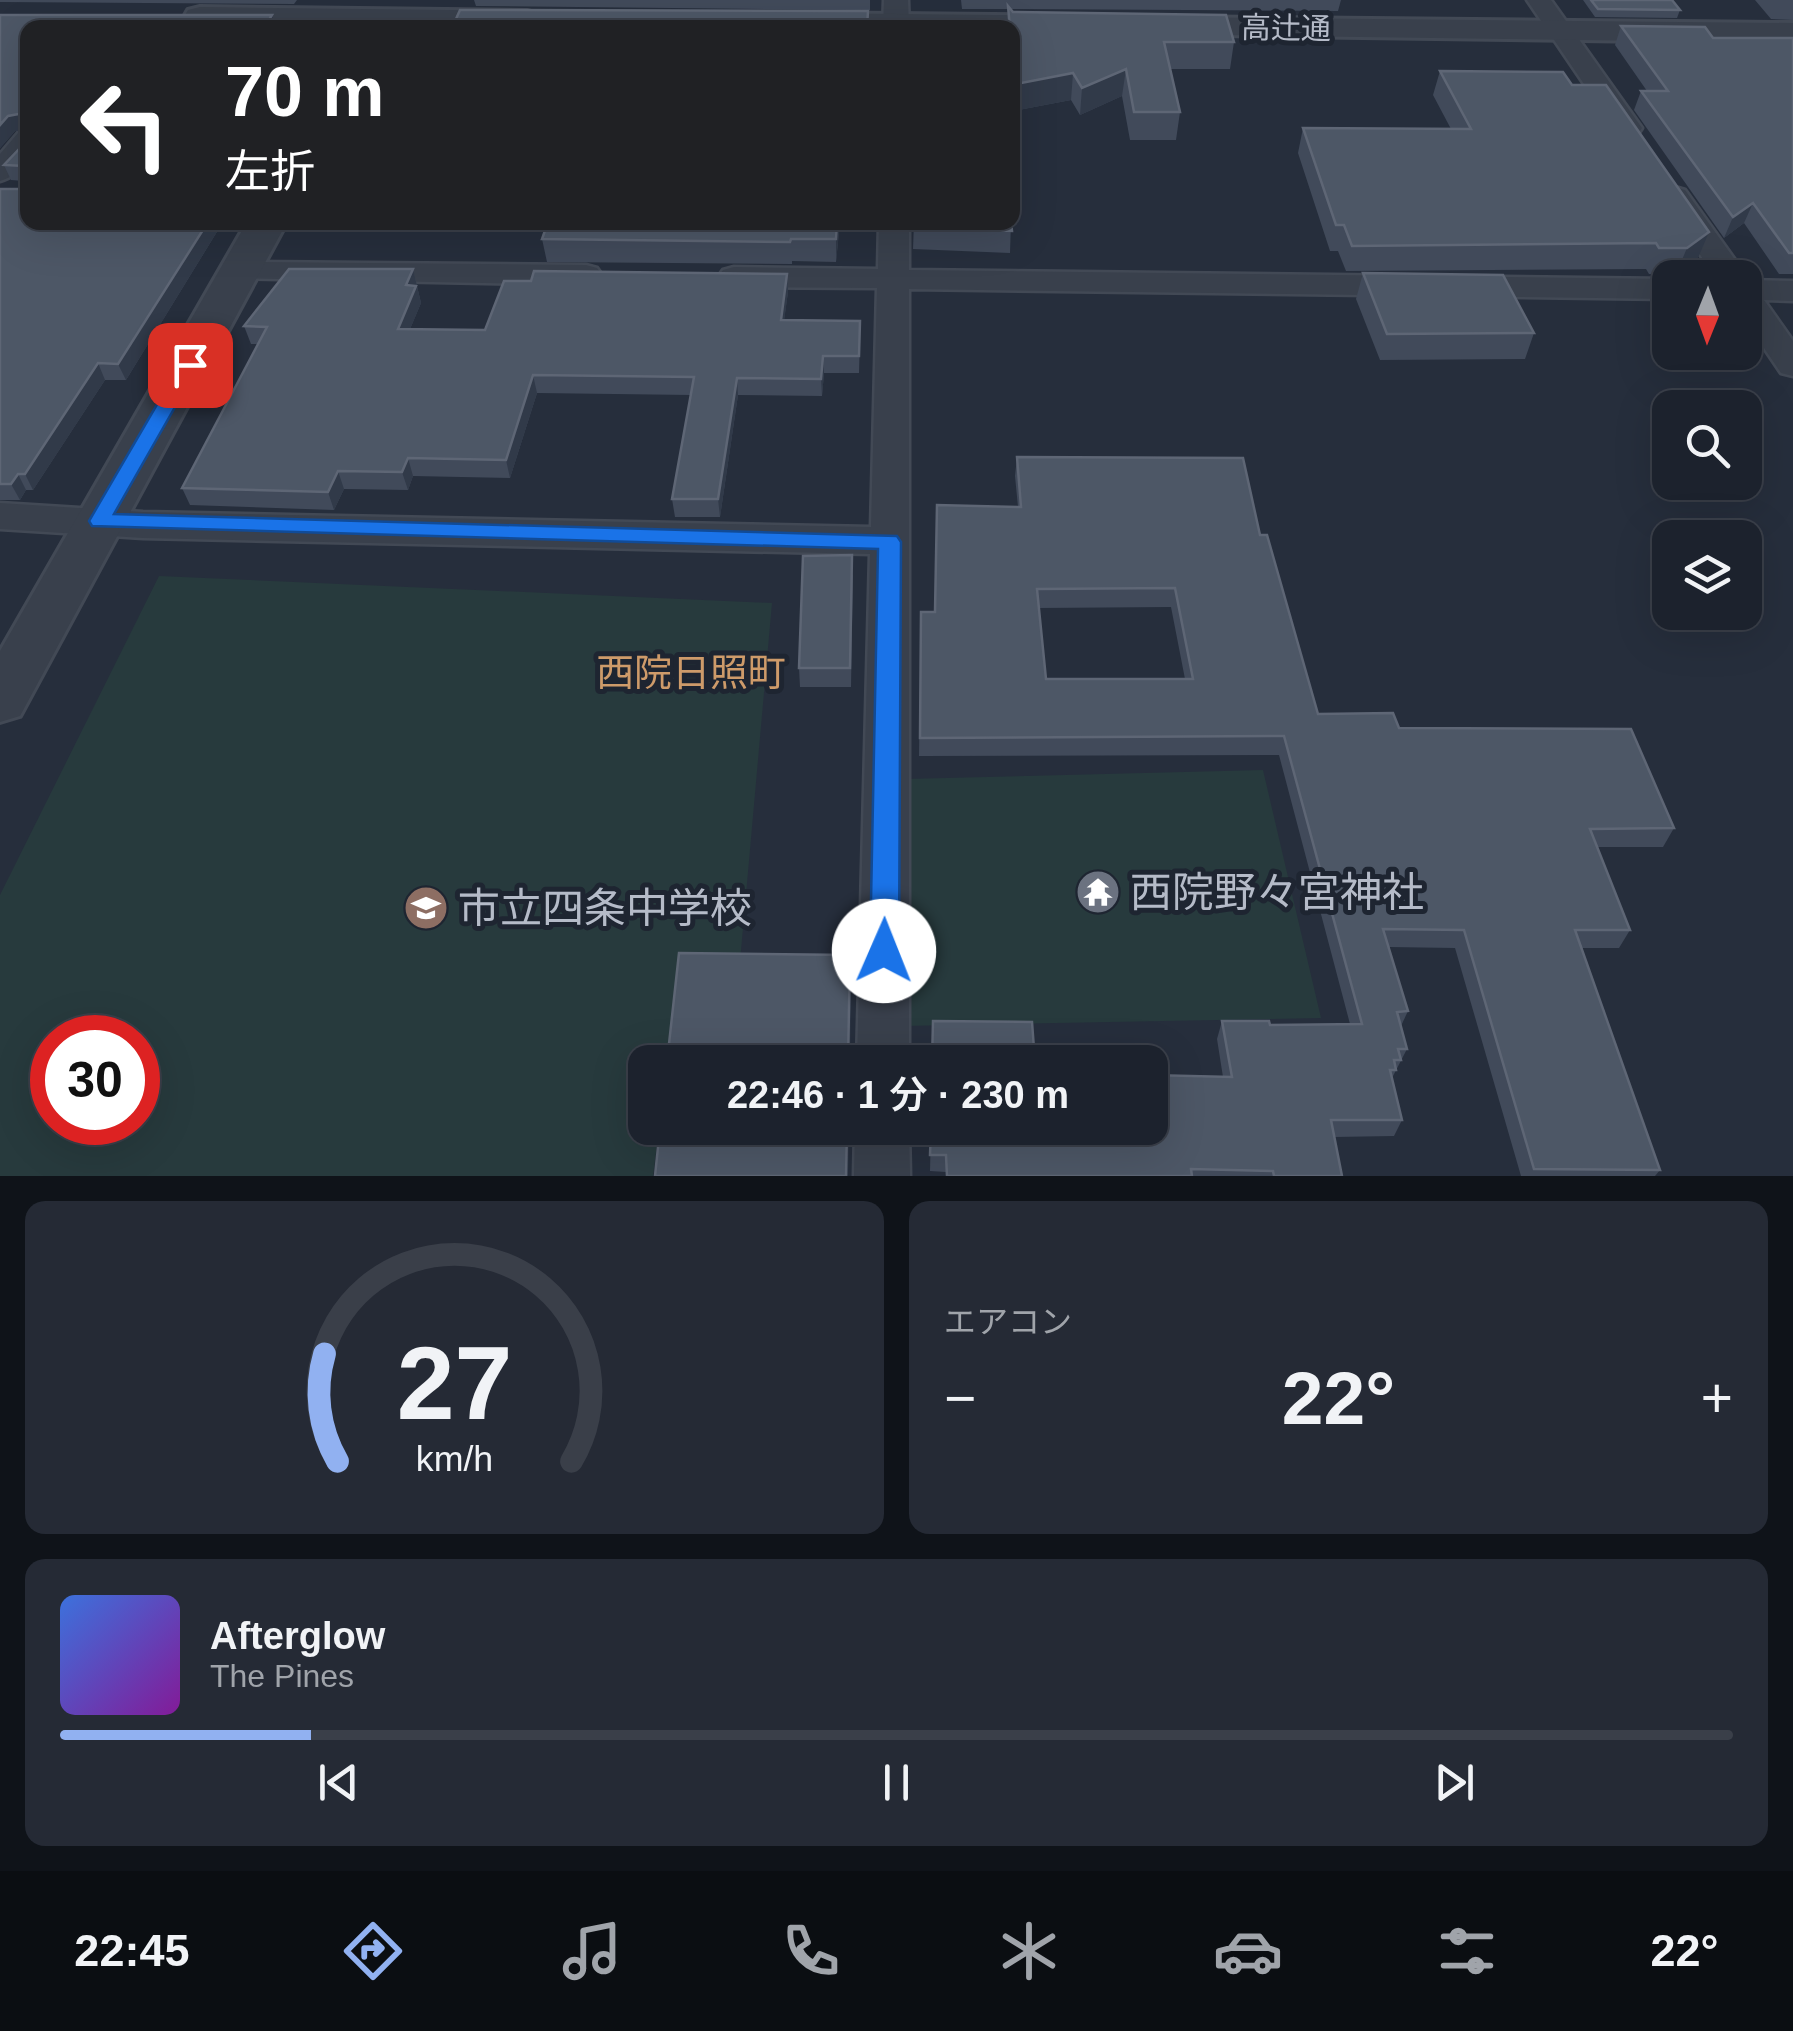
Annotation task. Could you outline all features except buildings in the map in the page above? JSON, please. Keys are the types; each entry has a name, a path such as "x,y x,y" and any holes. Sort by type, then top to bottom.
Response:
{"street":[{"path":"1539,0 1720,260"},
{"path":"169,17 523,20"},
{"name":"高辻通","path":"836,20 971,20"},
{"name":"高辻通","path":"1020,22 1793,33"},
{"path":"5,186 20,155"},
{"path":"0,701 263,230"},
{"path":"883,1045 894,230"},
{"path":"243,271 622,276"},
{"path":"699,277 1652,289"},
{"path":"1762,292 1793,291"},
{"path":"1762,319 1793,366"},
{"path":"0,516 890,542"},
{"path":"882,1145 882,1176"}],"shaded area":[{"name":"市立四条中学校","path":"159,576 772,603 739,973 679,973 669,1045 628,1045 628,1145 657,1145 653,1176 0,1176 0,895"},
{"path":"1263,770 1321,1018 903,1026 905,779"}],"place":[{"name":"西院野々宮神社","path":"1098,892"},
{"name":"市立四条中学校","path":"426,908"}],"district":[{"name":"西院日照町","path":"691,673"}],"route":[{"path":"190,365 100,521 890,542 884,951"}]}
